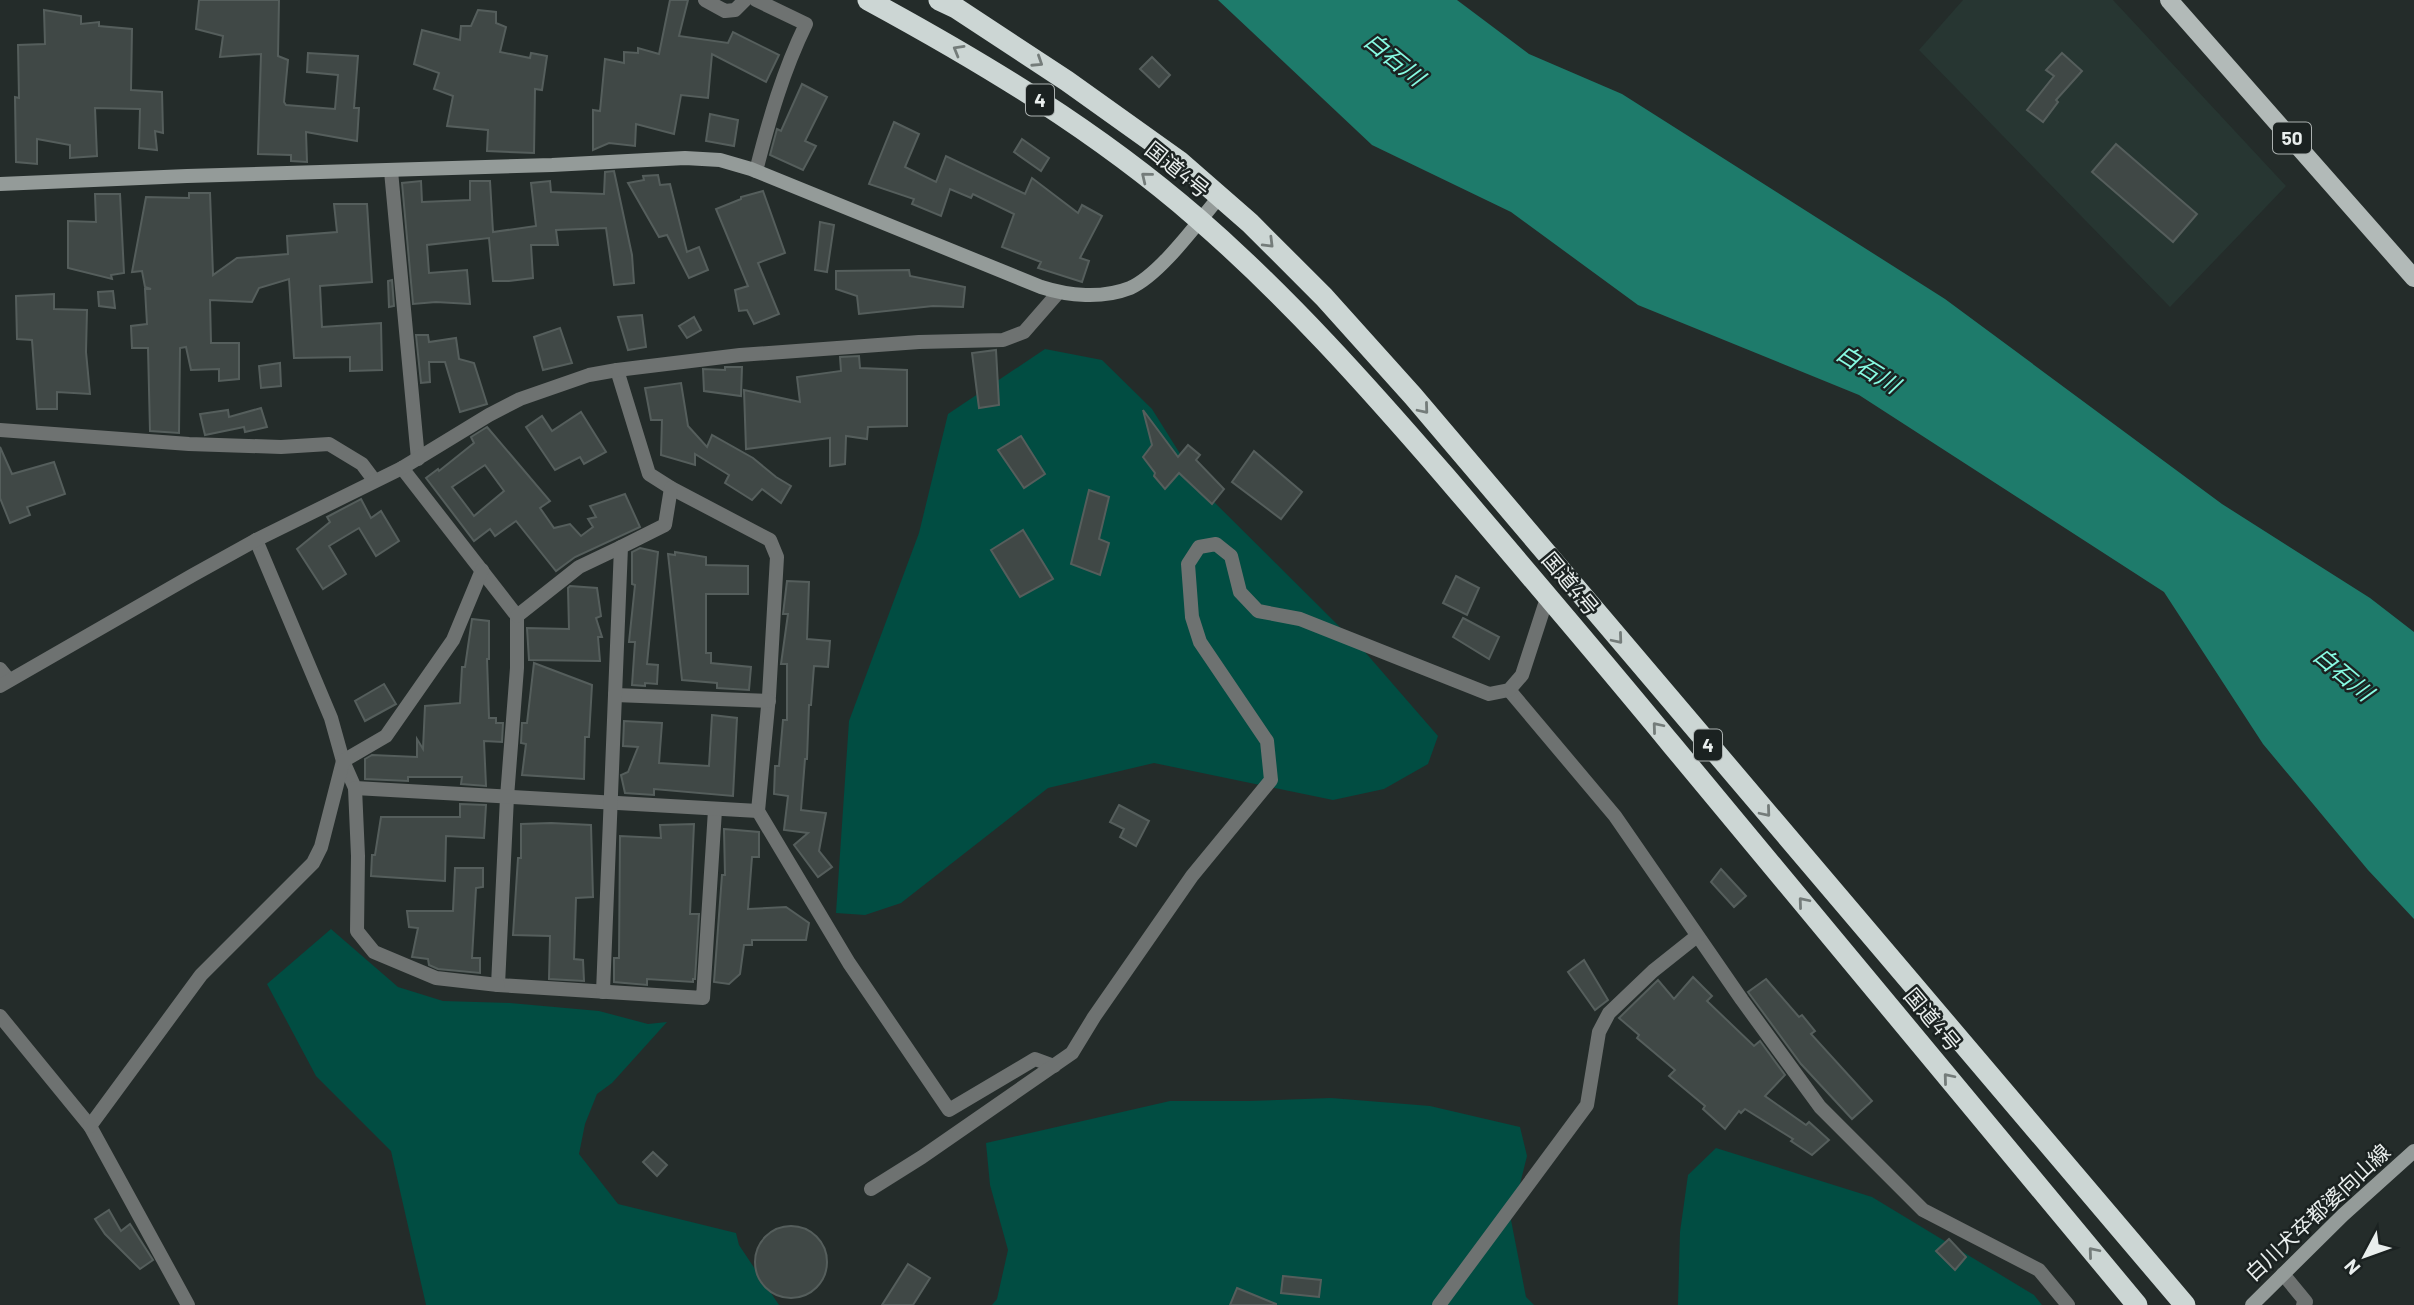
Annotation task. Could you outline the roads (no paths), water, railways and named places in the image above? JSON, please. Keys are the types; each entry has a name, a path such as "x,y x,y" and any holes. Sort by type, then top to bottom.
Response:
{"highway":[{"name":"国道4号","path":"868,0 988,67 1048,105 1122,158 1199,220 1291,307 1359,378 1548,595 2137,1305"},
{"name":"国道4号","path":"939,0 956,8 1067,81 1178,160 1220,196 1324,297 1413,396 2185,1305"}],"main road":[{"name":"50","path":"2169,0 2414,278"}],"street":[{"path":"705,0 725,11 735,10 745,0"},
{"path":"756,0 806,24 790,56 772,109 756,171"},
{"path":"0,184 685,158 720,160 756,171 1058,293 1099,296 1132,287 1161,265 1220,196"},
{"path":"391,171 418,459"},
{"path":"3,678 256,541 402,468 489,415 520,400 589,375 617,370 740,355 919,342 1003,340 1024,332 1058,293"},
{"path":"617,370 649,474 770,540 777,557 769,701 758,811 849,963 948,1110 1035,1059 1054,1066"},
{"path":"0,430 281,447 329,444 362,464 374,480"},
{"path":"402,468 517,616 517,668 507,797 498,985"},
{"path":"517,616 579,567 665,525 671,488"},
{"path":"256,541 331,718 343,761 355,788 357,931 374,952 436,978 498,985 703,998 715,810"},
{"path":"871,1189 1072,1053 1192,876 1271,780 1267,741 1200,642 1192,617 1188,564 1199,547 1216,544 1231,556 1240,593 1258,611 1300,619 1489,694 1509,690 1522,675 1548,595"},
{"path":"603,992 621,547"},
{"path":"90,1126 201,975 313,863 321,847 343,761 386,736 453,640 482,570"},
{"path":"1509,690 1615,816 1820,1107 1923,1210 2039,1270 2068,1305"},
{"path":"615,695 769,701"},
{"path":"355,788 758,811"},
{"path":"1439,1305 1587,1105 1599,1032 1609,1013 1653,971 1698,936"},
{"path":"0,1016 90,1126 188,1305"},
{"name":"白川犬卒都婆向山線","path":"2252,1305 2343,1215 2414,1151"},
{"path":"2283,1274 2306,1302 2303,1305"}],"water":[{"name":"白石川","path":"1218,0 1457,0 1529,54 1622,94 1945,299 2222,504 2370,598 2414,632 2414,919 2368,870 2263,744 2164,592 1859,395 1638,305 1511,212 1372,145"}]}
